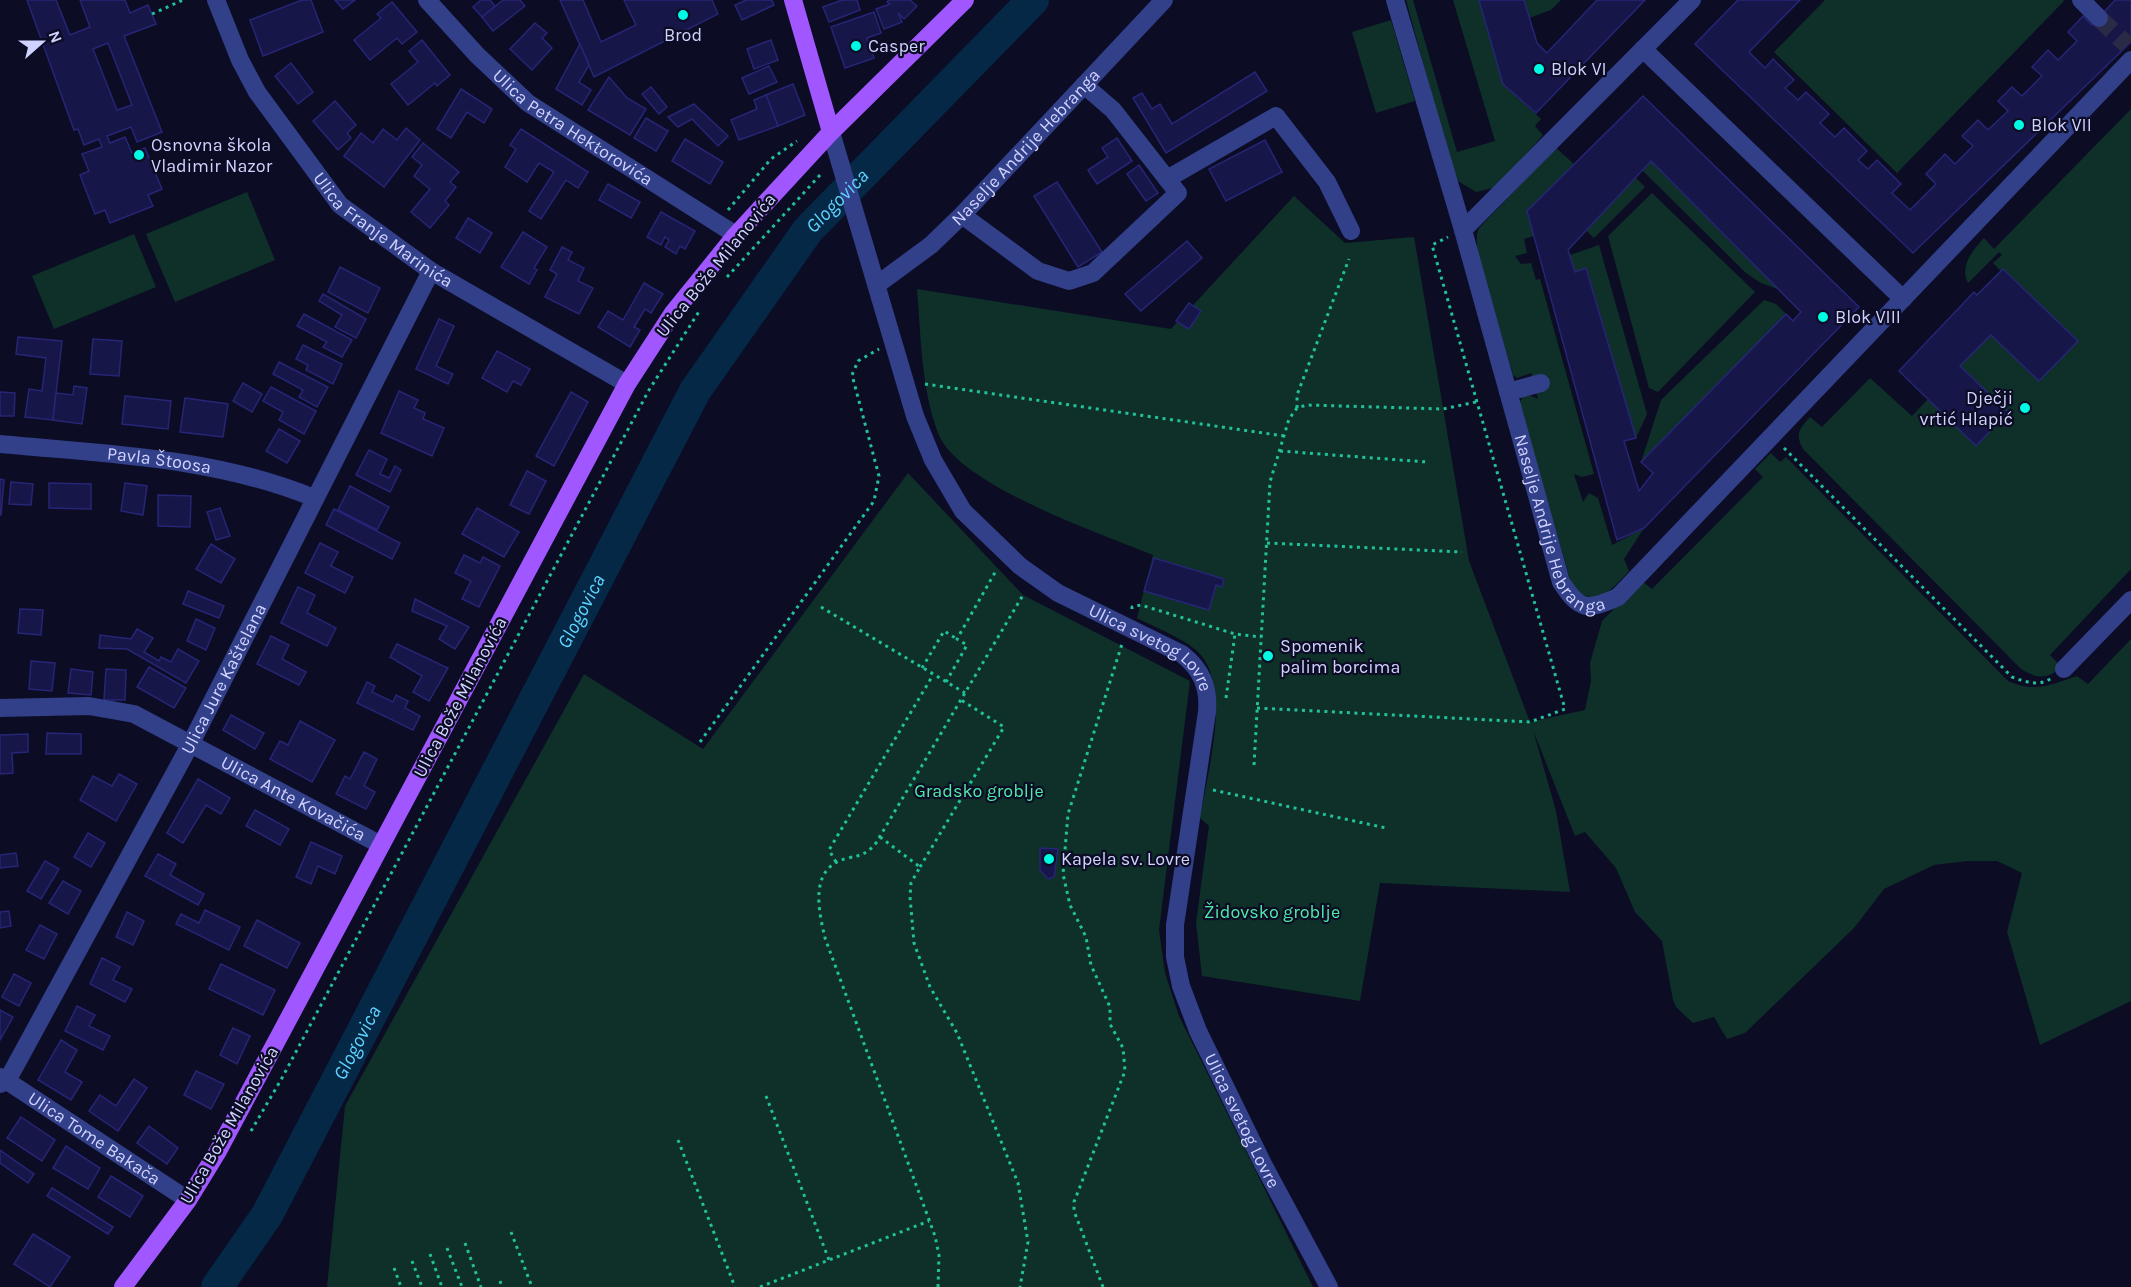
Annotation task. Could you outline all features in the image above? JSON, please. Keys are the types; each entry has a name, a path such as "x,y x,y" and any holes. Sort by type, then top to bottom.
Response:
{"main road":[{"path":"793,0 831,132"},
{"name":"Ulica Bože Milanovića","path":"123,1287 188,1200 223,1140 627,384 673,313 736,235 831,132 965,0"}],"street":[{"name":"Ulica Franje Marinića","path":"216,0 240,60 257,92 340,205 431,271 627,384"},
{"name":"Ulica Petra Hektorovića","path":"427,0 477,55 528,103 736,235"},
{"name":"Naselje Andrije Hebranga","path":"878,284 931,245 962,215 1164,0"},
{"name":"Naselje Andrije Hebranga","path":"1395,0 1463,230 1561,582 1573,602 1584,607 1596,606 1617,597 1903,299 2130,52"},
{"path":"1463,230 1692,0"},
{"path":"2081,0 2099,18"},
{"path":"1643,49 1903,299"},
{"path":"962,215 1038,272 1069,281 1094,273 1178,193 1113,110 1084,85"},
{"path":"1167,179 1276,116 1327,182 1352,231"},
{"name":"Ulica svetog Lovre","path":"831,132 878,284 915,416 933,460 963,511 1020,566 1058,593 1163,643 1196,665 1208,695 1174,926 1175,957 1181,986 1198,1031 1258,1154 1329,1287"},
{"name":"Ulica Jure Kaštelana","path":"2,1080 190,745 431,271"},
{"path":"1508,392 1541,383"},
{"name":"Pavla Štoosa","path":"0,444 131,456 242,473 314,498"},
{"path":"2064,669 2131,600"},
{"name":"Ulica Ante Kovačića","path":"0,708 89,706 134,714 381,845"},
{"name":"Ulica Tome Bakača","path":"2,1080 188,1200"}],"path":[{"path":"152,14 183,0"},
{"path":"726,213 771,159 798,141"},
{"path":"726,279 821,174"},
{"path":"1257,708 1530,722 1565,709 1432,245 1463,230"},
{"path":"1254,765 1270,482 1289,419 1297,408 1297,395 1349,258"},
{"path":"246,1139 282,1078 649,390 704,304"},
{"path":"700,742 874,501 879,476 852,375 858,361 893,341"},
{"path":"926,384 1284,436"},
{"path":"1297,408 1307,405 1443,409 1476,402"},
{"path":"1772,436 2012,677 2031,683 2045,682 2064,669"},
{"path":"1280,451 1428,462"},
{"path":"1267,543 1462,552"},
{"path":"957,639 997,569"},
{"path":"938,1287 939,1255 929,1221 825,938 818,898 819,885 822,876 836,862 864,855 880,837 1023,595"},
{"path":"1103,1287 1074,1211 1074,1202 1125,1071 1125,1059 1110,1024 1110,1007 1091,965 1086,937 1070,905 1065,889 1064,845 1068,814 1132,607 1141,605 1235,634 1261,637"},
{"path":"821,607 965,693"},
{"path":"922,668 944,631 967,645 946,682"},
{"path":"836,862 829,850 933,675"},
{"path":"961,699 1004,727 920,867 912,883 909,897 914,943 930,987 957,1034 1018,1183 1028,1242 1020,1287"},
{"path":"1213,790 1386,828"},
{"path":"880,837 920,867"},
{"path":"766,1096 829,1260"},
{"path":"678,1140 735,1287"},
{"path":"760,1287 929,1221"},
{"path":"511,1232 532,1287"},
{"path":"465,1243 482,1287"},
{"path":"447,1248 462,1287"},
{"path":"430,1254 442,1287"},
{"path":"412,1262 422,1287"},
{"path":"394,1268 401,1287"},
{"path":"500,1281 502,1287"}],"green space":[{"path":"1406,0 1413,0 1457,152 1495,141 1453,0 1479,0 1503,84 1541,119 1535,126 1543,135 1497,187 1476,192 1458,181 1447,151"},
{"path":"1524,0 1561,0 1551,10 1529,18"},
{"path":"1825,0 2064,1 1897,173 1774,52"},
{"path":"1391,20 1415,101 1376,113 1352,32"},
{"path":"2131,109 2131,569 2050,655 2062,667 2041,677 2020,668 1803,449 1799,432 1810,417 1822,427 1870,378 1912,416 1928,399 1976,445 2008,413 1960,366 1991,335 2039,381 2077,341 2003,269 2001,271 1993,263 2002,255 1999,252 1968,283 1965,270 1968,259 1984,238 1994,249"},
{"path":"1556,148 1574,164 1527,211 1534,236 1524,239 1527,253 1515,256 1521,264 1531,263 1536,280 1540,279 1594,474 1582,477 1574,474 1583,502 1589,493 1598,498 1612,545 1644,528 1624,559 1629,571 1610,590 1596,597 1588,597 1572,586 1519,404 1523,396 1529,395 1538,399 1531,373 1517,378 1513,375 1477,250 1479,228"},
{"path":"1651,161 1778,289 1761,283 1746,273 1642,170"},
{"path":"1635,177 1645,187 1594,238 1586,230"},
{"path":"247,192 275,260 175,302 146,234"},
{"path":"1652,193 1755,292 1658,392 1649,388 1608,236"},
{"name":"Židovsko groblje","path":"1294,196 1345,243 1414,237 1469,561 1530,722 1585,710 1591,681 1590,663 1602,621 1642,581 1652,589 1763,477 1755,469 1771,453 1780,462 1786,457 2008,681 2026,687 2035,687 2050,685 2077,676 2088,684 2131,639 2131,1001 2040,1045 2007,932 2022,873 1997,861 1967,861 1934,865 1884,889 1854,928 1745,1033 1727,1039 1714,1017 1693,1023 1676,1007 1662,941 1635,912 1616,868 1585,832 1575,836 1533,730 1556,811 1570,892 1380,883 1360,1001 1202,976 1196,923 1209,826 1200,818 1212,755 1216,708 1214,686 1208,667 1192,647 1137,618 1153,555 1033,506 972,471 951,452 938,433 928,398 917,289 1171,329"},
{"path":"134,234 156,287 54,329 32,276"},
{"path":"1599,245 1647,414 1636,438 1587,269 1575,272 1570,255"},
{"path":"1764,300 1776,304 1786,314 1641,462 1661,400"},
{"name":"Gradsko groblje","path":"908,473 1023,595 1190,681 1159,930 1165,973 1179,1016 1313,1287 327,1287 345,1106 584,674 703,749"}],"building":[{"path":"27,0 56,0 70,35 90,27 80,0 125,0 130,13 148,5 156,24 124,36 162,132 137,142 131,127 107,136 110,143 125,137 132,153 145,148 162,189 148,195 153,206 110,223 105,210 95,214 80,175 89,171 82,154 102,147 99,139 84,145 78,129 74,130","holes":["108,43 132,105 117,110 93,49"]},
{"path":"302,0 311,0 323,32 263,56 250,20"},
{"path":"335,0 355,0 343,9"},
{"path":"481,0 490,0 495,6 482,17 473,7"},
{"path":"503,0 520,0 525,6 493,31 482,17"},
{"path":"560,0 583,0 601,42 636,25 624,0 712,0 718,14 594,77"},
{"path":"746,0 772,0 774,5 742,20 735,5"},
{"path":"842,0 857,0 860,10 829,22 823,7"},
{"path":"889,0 910,0 917,6 904,19 898,13 902,22 884,29 876,9 890,4 887,2"},
{"name":"Blok VI","path":"1479,0 1524,0 1537,43 1547,53 1597,0 1645,0 1536,113 1503,84"},
{"name":"Blok VII","path":"1738,0 1800,0 1749,52 1765,68 1773,59 1794,80 1785,88 1798,100 1806,92 1829,114 1820,123 1835,137 1844,128 1867,151 1858,160 1868,169 1877,160 1901,184 1892,193 1910,210 1936,184 1926,174 1945,154 1955,164 1973,146 1962,136 1978,120 1988,130 2008,111 1998,101 2012,87 2022,96 2042,76 2032,67 2048,50 2058,60 2077,41 2068,32 2083,16 2092,25 2115,0 2131,0 2131,42 1913,253 1695,44"},
{"path":"392,2 417,32 402,44 397,38 370,60 354,40 381,18 377,14"},
{"path":"874,12 881,33 867,38 874,58 845,68 831,27"},
{"path":"535,23 547,33 542,38 552,48 532,70 510,49"},
{"path":"422,40 450,75 437,86 435,83 408,105 391,84 418,62 409,51"},
{"path":"771,40 778,60 754,69 747,49"},
{"path":"580,44 589,65 579,82 591,90 582,105 556,89"},
{"path":"291,63 313,92 298,104 275,76"},
{"path":"769,66 777,82 749,94 742,78"},
{"path":"1255,72 1267,91 1166,153 1133,98 1142,93 1152,109 1160,104 1172,124"},
{"path":"609,77 627,98 646,109 630,135 588,110"},
{"path":"793,84 805,115 778,126 766,95"},
{"path":"651,87 667,107 659,114 642,94"},
{"path":"461,89 492,109 484,123 467,112 451,138 437,129"},
{"path":"766,95 778,126 739,140 731,120 757,109 754,100"},
{"name":"Blok VIII","path":"1643,96 1859,307 1644,528 1617,540 1527,211","holes":["1651,161 1801,312 1793,321 1786,314 1641,462 1653,473 1639,491 1624,441 1636,438 1586,268 1575,272 1568,250"]},
{"path":"335,101 356,125 347,133 351,138 338,150 313,121"},
{"path":"694,104 728,136 718,146 692,119 678,127 668,117"},
{"path":"646,118 668,131 656,151 634,138"},
{"path":"406,128 420,140 384,187 344,156 361,133 373,143 383,129 397,140"},
{"path":"521,129 588,172 578,188 566,180 541,219 529,211 554,172 539,163 527,182 505,167 516,149 510,145"},
{"path":"1117,138 1132,161 1097,184 1088,170 1108,157 1102,148"},
{"path":"685,139 723,162 710,184 672,161"},
{"path":"1265,140 1282,172 1226,201 1209,169"},
{"path":"423,143 459,172 450,182 456,187 445,201 449,205 430,228 411,212 430,189 414,176 422,165 412,157"},
{"path":"1139,165 1158,193 1146,201 1127,174"},
{"path":"1057,182 1102,252 1078,267 1034,196"},
{"path":"608,184 640,202 631,218 599,200"},
{"path":"661,212 695,231 685,249 680,246 676,254 665,247 669,240 665,237 661,245 647,237"},
{"path":"468,218 492,233 480,253 456,238"},
{"path":"523,232 547,247 534,268 537,270 529,284 501,267"},
{"path":"1187,241 1202,258 1141,311 1125,294"},
{"path":"562,247 572,252 568,260 584,268 578,281 593,288 579,314 545,297 557,274 550,270"},
{"path":"340,267 380,288 368,313 328,292"},
{"path":"2003,269 2078,341 2039,381 1991,335 1960,366 2008,412 1976,446 1899,371 1974,292 1977,295"},
{"path":"644,283 663,294 651,313 645,309 634,327 640,330 630,347 598,327 608,311 623,320"},
{"path":"323,294 366,319 356,338 335,327 342,315 319,301"},
{"path":"1189,303 1201,311 1189,329 1176,321"},
{"path":"304,314 352,340 342,357 323,347 327,342 297,326"},
{"path":"439,319 454,326 436,366 453,374 448,384 416,369"},
{"path":"18,337 62,341 53,420 25,417 29,389 42,391 46,358 16,354"},
{"path":"93,339 122,341 119,376 90,374"},
{"path":"303,345 342,364 333,384 306,370 308,365 296,359"},
{"path":"497,351 530,369 521,385 513,381 507,392 482,378"},
{"path":"279,362 328,387 317,407 299,397 303,390 273,374"},
{"path":"243,383 262,394 252,412 233,401"},
{"path":"74,386 87,388 82,424 53,420 56,393 73,395"},
{"path":"271,387 316,411 304,434 279,420 283,412 263,401"},
{"path":"399,391 418,400 414,408 425,413 423,419 444,428 432,456 381,433"},
{"path":"0,392 15,393 14,416 0,416"},
{"path":"571,392 588,402 554,466 536,456"},
{"path":"125,396 171,401 168,429 122,424"},
{"path":"185,398 228,404 223,437 180,432"},
{"path":"279,429 300,441 287,463 266,451"},
{"path":"369,450 387,459 380,474 389,478 395,466 401,470 390,492 356,475"},
{"path":"527,471 546,481 529,514 510,505"},
{"path":"0,479 4,480 1,515 0,515"},
{"path":"11,482 33,484 31,505 9,504"},
{"path":"49,483 91,484 91,509 49,508"},
{"path":"125,483 147,486 143,515 121,511"},
{"path":"350,486 389,507 377,530 338,510"},
{"path":"158,495 191,496 190,527 158,526"},
{"path":"220,508 230,536 216,540 207,512"},
{"path":"477,508 519,532 504,557 462,534"},
{"path":"334,509 400,543 392,559 326,525"},
{"path":"320,543 338,552 331,566 353,577 345,593 305,573"},
{"path":"211,544 235,559 221,583 196,569"},
{"path":"464,555 480,563 483,557 500,566 479,607 462,599 471,581 455,573"},
{"path":"1154,558 1224,579 1222,587 1216,585 1209,610 1144,591"},
{"path":"298,587 315,595 307,613 336,628 327,646 281,623"},
{"path":"188,591 224,606 219,618 183,604"},
{"path":"415,599 469,627 455,649 439,639 447,626 412,611"},
{"path":"20,609 43,610 41,635 18,633"},
{"path":"196,619 215,628 206,650 187,641"},
{"path":"137,629 153,638 144,652 159,661 161,657 171,662 178,649 199,661 186,683 127,649 99,648 100,635 131,639"},
{"path":"271,636 289,645 282,659 306,672 299,685 257,664"},
{"path":"397,644 448,668 429,701 413,692 422,676 390,657"},
{"path":"31,661 55,663 52,691 29,689"},
{"path":"149,667 186,688 174,708 137,687"},
{"path":"71,669 93,672 91,695 68,693"},
{"path":"106,669 126,670 125,700 104,700"},
{"path":"367,682 375,686 372,692 393,702 396,695 408,701 405,708 420,716 413,730 357,703"},
{"path":"231,715 264,733 255,749 223,730"},
{"path":"300,721 335,740 312,782 270,759 280,741 288,745"},
{"path":"47,733 81,734 81,754 46,754"},
{"path":"28,734 28,752 12,753 13,773 0,774 0,735"},
{"path":"364,752 377,759 364,786 375,792 366,809 336,794 345,776 350,779"},
{"path":"119,774 137,784 116,821 80,800 93,776 112,786"},
{"path":"198,779 230,798 221,814 206,805 183,843 167,833"},
{"path":"255,810 289,829 280,845 246,826"},
{"path":"88,833 105,843 91,867 74,857"},
{"path":"311,842 342,856 335,874 318,866 311,884 296,877"},
{"name":"Kapela sv. Lovre","path":"1040,848 1058,849 1054,877 1048,879 1040,870"},
{"path":"16,853 18,866 0,868 0,855"},
{"path":"158,854 176,864 170,875 204,894 198,905 145,876"},
{"path":"45,861 59,869 41,899 27,891"},
{"path":"63,881 81,891 68,914 49,903"},
{"path":"205,910 240,927 229,950 176,924 181,914 199,923"},
{"path":"9,911 11,926 0,928 0,912"},
{"path":"127,912 144,921 133,945 116,937"},
{"path":"257,920 300,943 287,968 244,946"},
{"path":"40,925 57,934 44,959 26,950"},
{"path":"102,958 120,967 113,980 132,989 125,1002 90,984"},
{"path":"221,964 275,990 263,1015 209,989"},
{"path":"14,974 31,983 19,1006 2,997"},
{"path":"77,1006 95,1015 89,1026 110,1036 103,1050 65,1031"},
{"path":"0,1010 13,1017 0,1040"},
{"path":"233,1028 250,1036 237,1064 220,1055"},
{"path":"61,1040 77,1050 65,1072 82,1082 71,1100 38,1080"},
{"path":"196,1071 224,1084 211,1109 184,1095"},
{"path":"134,1079 147,1088 118,1131 89,1111 100,1095 116,1106"},
{"path":"21,1117 55,1140 42,1161 7,1138"},
{"path":"149,1126 178,1148 167,1164 137,1143"},
{"path":"66,1146 100,1168 88,1189 53,1168"},
{"path":"0,1150 34,1174 28,1183 0,1163"},
{"path":"111,1176 143,1196 130,1217 98,1197"},
{"path":"52,1188 113,1227 108,1234 47,1196"},
{"path":"33,1234 70,1257 50,1287 14,1264"}],"waterway":[{"name":"Glogovica","path":"217,1287 267,1215 695,391 808,230 1033,0"}],"tunnel":[{"path":"2099,18 2127,45"}],"place":[{"name":"Brod","path":"683,15"},
{"name":"Casper","path":"856,46"},
{"name":"Blok VI","path":"1539,69"},
{"name":"Blok VII","path":"2019,125"},
{"name":"Osnovna škola Vladimir Nazor","path":"139,155"},
{"name":"Blok VIII","path":"1823,317"},
{"name":"Dječji vrtić Hlapić","path":"2025,408"},
{"name":"Spomenik palim borcima","path":"1268,656"},
{"name":"Kapela sv. Lovre","path":"1049,859"}]}
